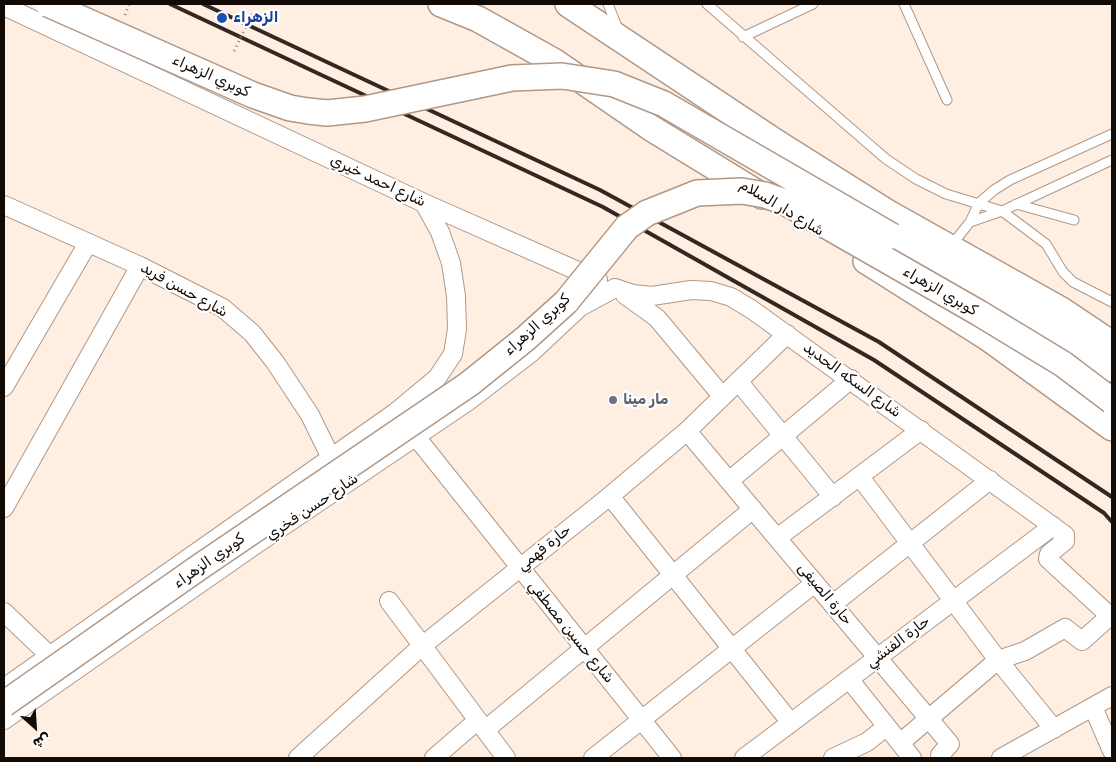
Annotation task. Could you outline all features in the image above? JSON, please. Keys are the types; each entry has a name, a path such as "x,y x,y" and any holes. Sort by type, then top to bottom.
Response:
{"main road":[{"name":"كوبري الزهراء","path":"48,4 254,95 290,108 308,111 328,113 365,109 512,78 562,76 614,84 664,104 892,236 1112,369"},
{"name":"شارع دار السلام","path":"441,4 478,19 562,66 651,128 819,229 988,338 1112,428"},
{"path":"568,4 779,144 890,214 1063,311 1112,344"},
{"name":"كوبري الزهراء","path":"4,704 201,566 469,384 525,340 566,302 627,227 647,213 697,193 742,191 765,195 785,202 979,313 1062,364 1112,400"}],"street":[{"name":"شارع احمد خيري","path":"4,6 424,203 615,288 657,318 722,396"},
{"name":"شارع حسن فخري","path":"4,688 396,412 437,378 453,354 457,329 456,296 451,263 440,232 424,203"},
{"name":"شارع حسن فريد","path":"4,205 140,266 223,308 252,334 275,362 305,407 331,458"},
{"path":"4,387 88,243"},
{"path":"4,508 140,266"},
{"name":"شارع حسن فخري","path":"4,720 252,547 500,378 580,307 615,288"},
{"name":"شارع السكه الحديد","path":"615,288 633,294 652,296 691,290 711,291 731,297 788,334 1067,538 1049,554 1048,559 1111,617"},
{"name":"حارة فهمي","path":"298,758 422,646 610,496 687,430 788,334"},
{"path":"729,481 851,379"},
{"path":"738,381 833,497"},
{"name":"شارع حسين مصطفي","path":"396,412 672,758"},
{"name":"حارة الصيفى","path":"687,430 950,744 940,754 942,758"},
{"path":"777,538 921,430"},
{"path":"860,477 998,660 1054,729"},
{"path":"833,604 912,544 990,480"},
{"path":"610,496 791,723"},
{"path":"434,758 482,725 584,648 753,509"},
{"name":"حارة الفنشي","path":"744,758 1053,526"},
{"path":"593,758 815,583"},
{"path":"389,601 506,758"},
{"path":"4,612 49,655"},
{"path":"900,743 928,717 998,660 1025,651 1065,628 1082,641 1111,617"},
{"path":"849,679 912,758"},
{"path":"1001,758 1023,752 1054,729 1112,696"},
{"path":"1093,707 1112,751"},
{"path":"833,758 867,742 886,726"}],"lane":[{"path":"608,4 622,40"},
{"path":"706,4 742,37 886,159 916,179 946,194 1002,211 1046,244 1063,272 1073,282 1112,302"},
{"path":"742,37 813,4"},
{"path":"904,4 947,100"},
{"path":"950,247 970,222 979,203 994,190 1010,180 1112,134"},
{"path":"970,222 1002,211 1112,160"},
{"path":"1016,204 1074,220"}],"path":[{"path":"123,19 129,4"},
{"path":"234,51 253,12"}],"railway":[{"path":"170,4 603,207 874,360 1104,513 1112,522"},
{"path":"203,4 600,190 879,342 1112,497"}],"place":[{"name":"الزهراء","path":"222,18"},
{"name":"مار مينا","path":"613,400"}]}
